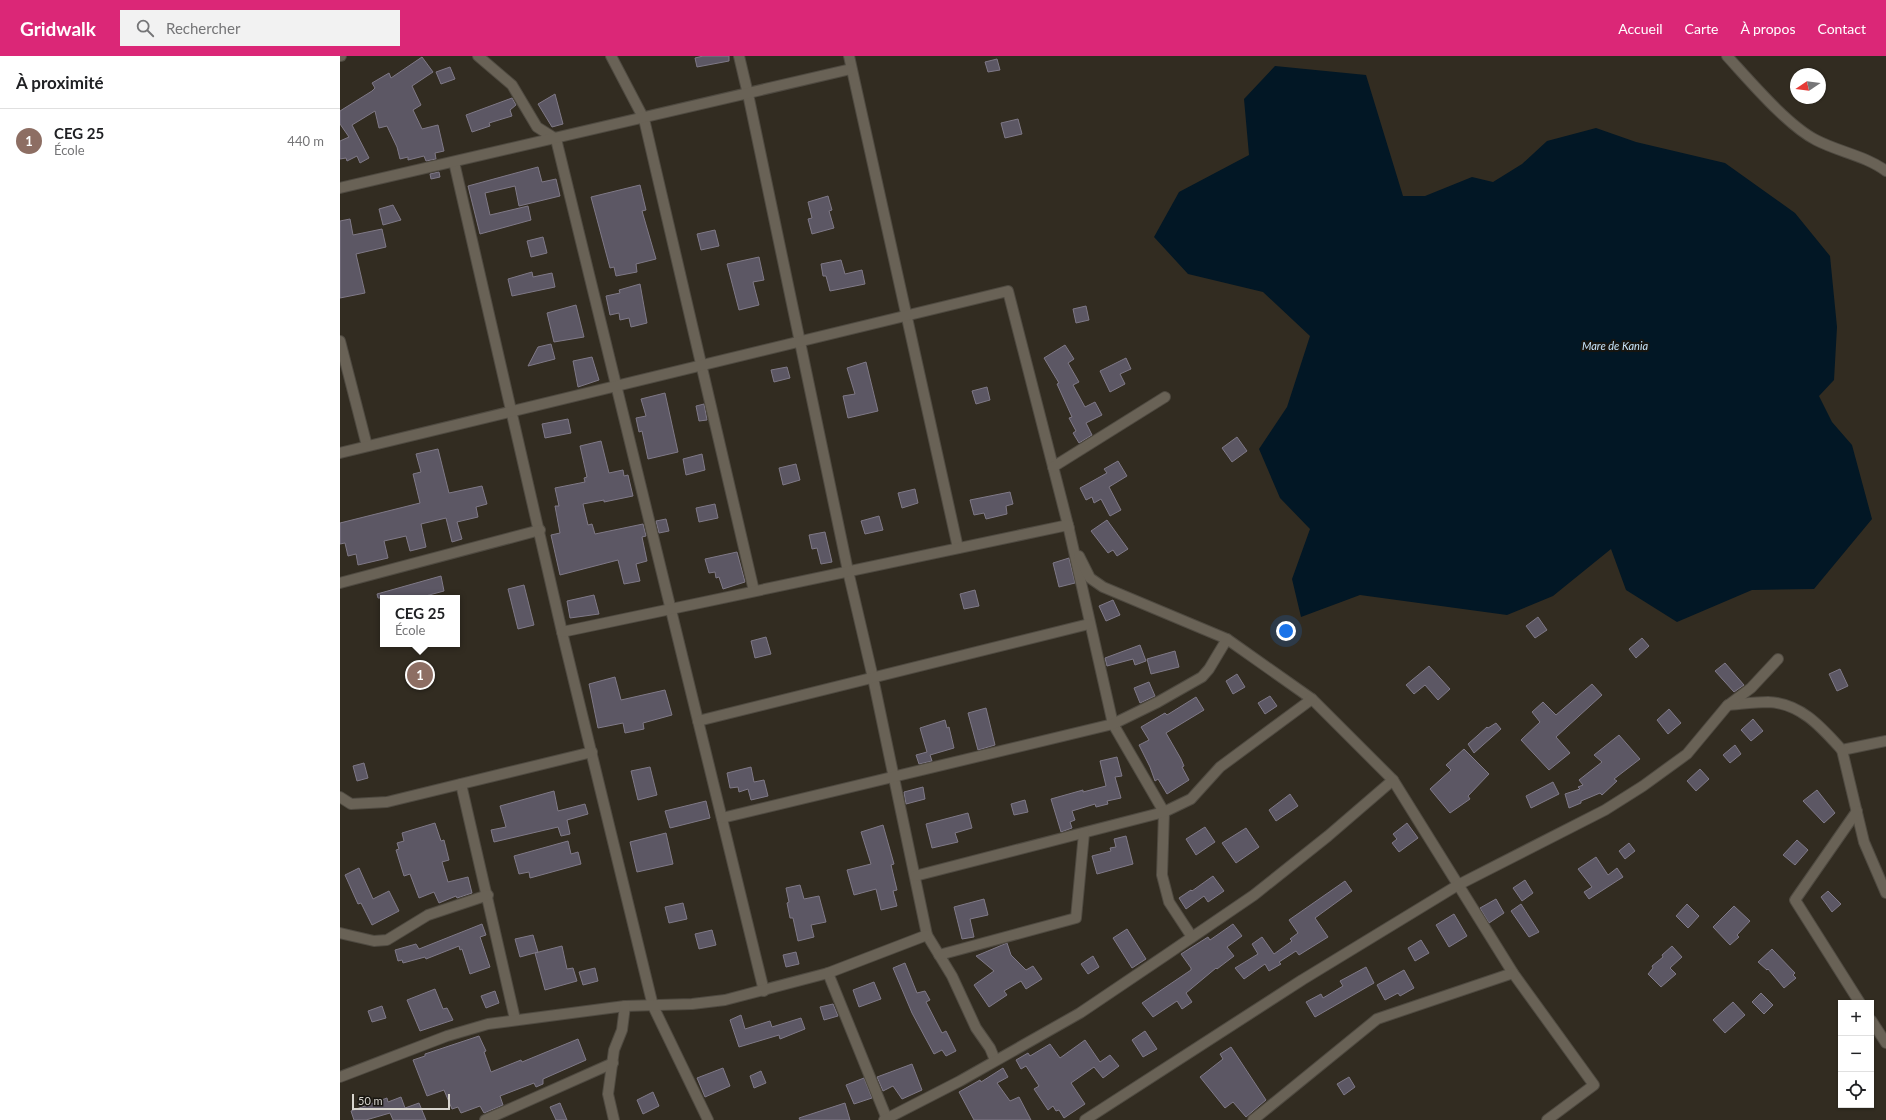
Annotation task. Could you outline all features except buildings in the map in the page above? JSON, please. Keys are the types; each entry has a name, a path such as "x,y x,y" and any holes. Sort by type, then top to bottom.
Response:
{"street":[{"path":"478,56 512,85 538,127 556,139 764,990"},
{"path":"611,56 644,119 754,591"},
{"path":"739,56 801,342 848,571 873,678 928,936 952,976 976,1028 990,1048 995,1060"},
{"path":"849,56 958,548"},
{"path":"1727,56 1783,115 1815,139 1847,154 1876,164 1886,171"},
{"path":"340,188 644,119 852,69"},
{"path":"454,162 510,412 540,530 562,632 653,1006 708,1120"},
{"path":"340,452 1008,291 1068,525 1089,624 1113,724 1164,812 1162,875 1169,902 1192,937"},
{"path":"340,340 367,446"},
{"path":"1053,467 1165,397"},
{"path":"562,632 1068,525"},
{"path":"1068,525 1080,560 1090,578 1112,591 1227,639 1312,699 1393,780 1513,973 1594,1085 1547,1120"},
{"path":"340,583 540,530"},
{"path":"698,721 1089,624"},
{"path":"722,818 1113,724 1158,702 1202,676 1209,669 1227,639"},
{"path":"1085,1120 1302,980 1458,886 1605,810 1643,786 1687,754 1727,706 1751,688 1778,659"},
{"path":"915,876 1164,812 1191,799 1220,767 1312,699"},
{"path":"1727,706 1769,702 1795,708 1815,721 1842,750 1864,842 1886,893"},
{"path":"1842,750 1886,741"},
{"path":"340,797 351,804 387,802 592,752"},
{"path":"828,973 885,1119 960,1081 1080,1013 1254,895 1328,836 1393,780"},
{"path":"461,784 488,896 515,1019"},
{"path":"1857,811 1795,900 1858,1000"},
{"path":"939,955 1076,918 1084,833"},
{"path":"340,933 374,941 387,940 428,915 488,896"},
{"path":"340,1077 447,1036 488,1024 515,1019 625,1006 692,1004 725,1000 828,973 928,936"},
{"path":"1252,1120 1377,1019 1513,973"},
{"path":"614,1120 608,1094 614,1050 622,1030 625,1006"},
{"path":"1874,1025 1886,1044"},
{"path":"485,1120 613,1063"}],"water":[{"name":"Mare de Kania","path":"1275,66 1366,75 1403,196 1425,196 1472,177 1493,182 1522,164 1547,141 1596,128 1636,142 1725,163 1795,213 1830,256 1837,327 1834,380 1819,396 1832,422 1852,445 1872,519 1814,589 1752,590 1677,622 1626,590 1611,549 1553,596 1507,615 1360,595 1301,617 1292,579 1310,529 1280,498 1259,449 1287,407 1310,336 1263,292 1188,274 1154,237 1179,192 1249,155 1244,99"}],"place":[{"name":"CEG 25","path":"420,675"}]}
